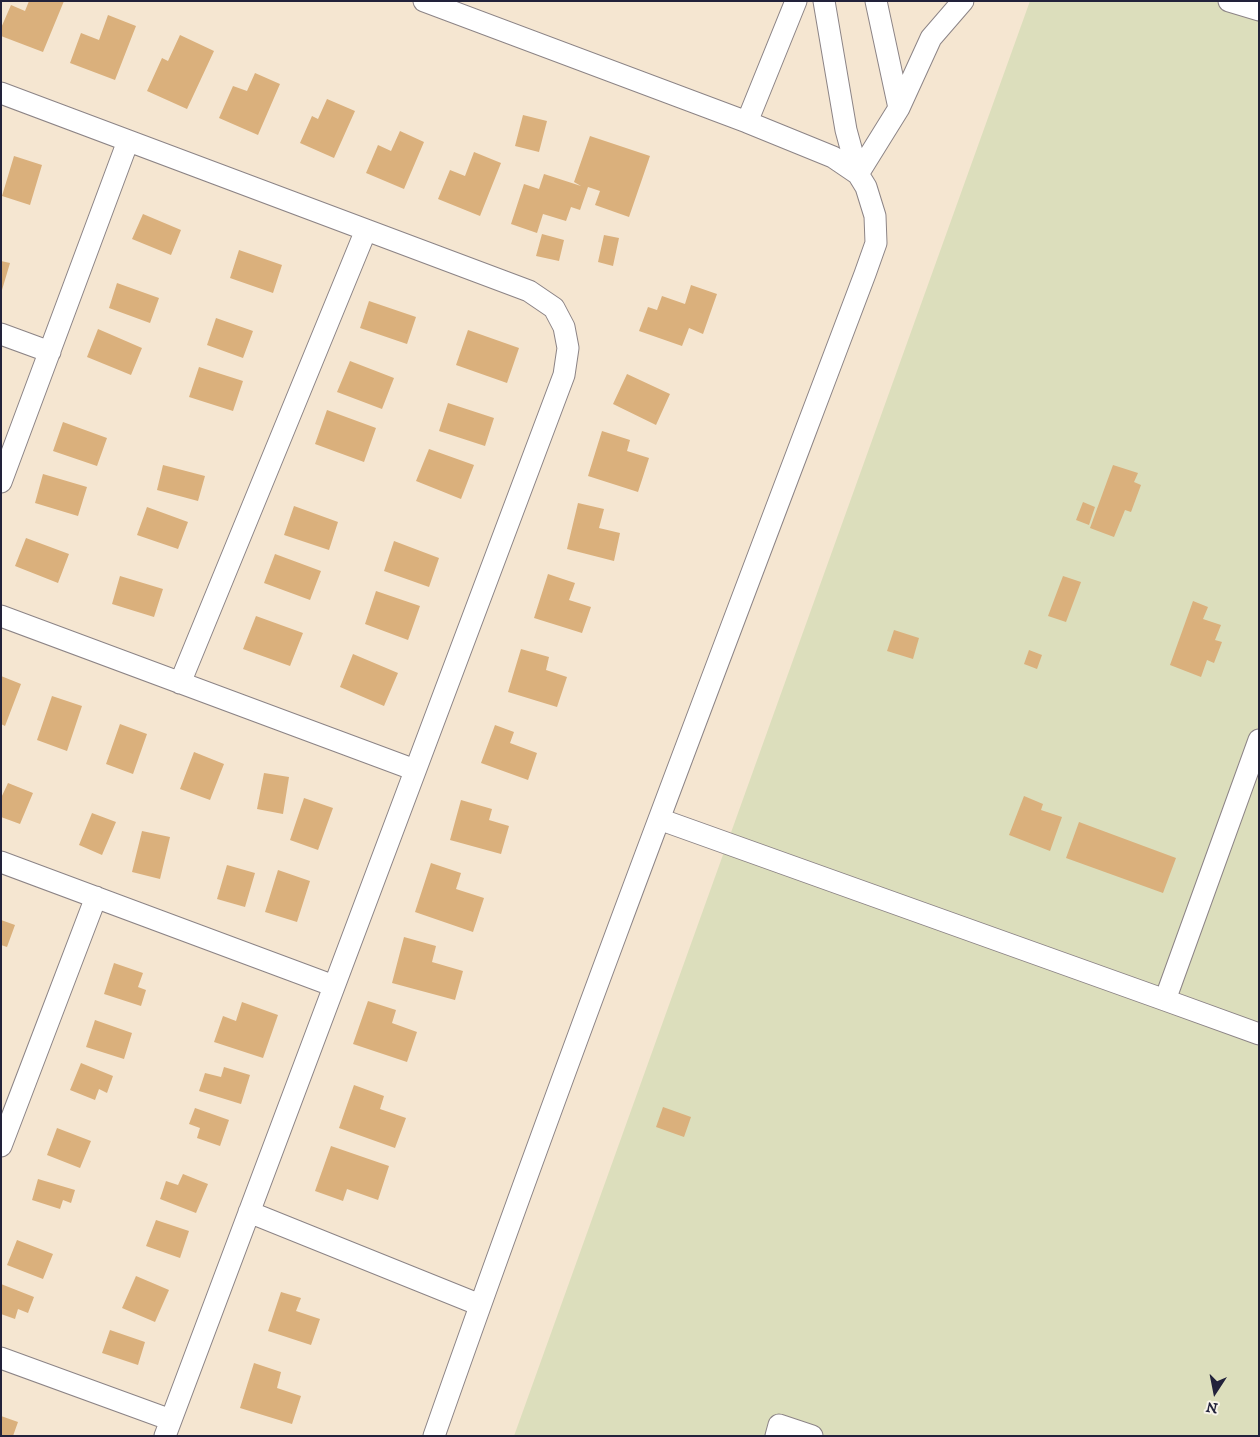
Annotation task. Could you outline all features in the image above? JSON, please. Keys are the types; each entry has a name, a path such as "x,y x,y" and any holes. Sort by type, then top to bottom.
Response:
{"street":[{"path":"424,1 747,122 833,157 858,174"},
{"path":"434,1436 480,1305 659,819 866,274 876,242 875,216 866,187 858,174 846,130 822,1 794,7 747,122"},
{"path":"876,1 900,108"},
{"path":"858,174 900,108 932,38 963,1"},
{"path":"1229,1 1259,10"},
{"path":"1,93 529,291 554,308 564,327 568,348 564,376 168,1428 1,1358"},
{"path":"1,482 128,141"},
{"path":"180,683 366,230"},
{"path":"1,334 50,352"},
{"path":"1,616 415,770"},
{"path":"1166,1000 1259,740"},
{"path":"659,819 1259,1034"},
{"path":"1,862 334,986"},
{"path":"1,1146 9,1105 96,897"},
{"path":"249,1212 480,1305"},
{"path":"776,1436 780,1425 812,1436"}],"shaded area":[{"path":"1030,1 1259,1 1259,1436 514,1436"}],"building":[{"path":"29,1 64,1 43,52 1,36 1,28 11,5 25,11"},
{"path":"108,15 136,26 115,80 70,63 81,33 99,40"},
{"path":"180,35 214,51 187,109 147,91 162,58 168,61"},
{"path":"255,73 280,84 258,135 219,118 233,86 247,91"},
{"path":"327,99 355,111 334,158 300,143 312,116 318,119"},
{"path":"523,115 547,121 539,152 515,146"},
{"path":"400,131 424,142 404,189 366,173 378,145 391,151"},
{"path":"590,136 650,156 629,217 595,205 600,191 588,187 580,210 571,207 566,221 543,214 537,233 511,224 524,184 539,189 544,174 581,186 574,182"},
{"path":"474,152 501,163 480,216 438,199 450,170 465,176"},
{"path":"14,156 42,165 30,205 2,196"},
{"path":"143,214 181,230 171,255 132,239"},
{"path":"542,234 564,240 559,261 536,256"},
{"path":"604,235 619,238 613,266 598,262"},
{"path":"239,250 282,265 273,293 230,278"},
{"path":"1,261 10,263 2,290 1,290"},
{"path":"117,283 159,298 150,323 109,308"},
{"path":"691,285 717,294 703,334 689,328 682,346 639,331 648,307 657,310 662,296 685,304"},
{"path":"369,301 416,317 407,344 360,328"},
{"path":"216,318 253,331 243,358 207,345"},
{"path":"98,329 142,348 131,375 87,357"},
{"path":"468,330 519,348 507,383 456,365"},
{"path":"350,361 394,378 382,409 337,392"},
{"path":"199,367 243,381 233,411 189,397"},
{"path":"627,374 670,394 656,425 613,404"},
{"path":"448,403 494,418 485,446 439,431"},
{"path":"327,410 376,428 364,462 315,444"},
{"path":"63,422 107,438 97,466 53,451"},
{"path":"602,431 630,440 627,451 649,458 638,492 588,476"},
{"path":"429,449 474,465 461,499 416,481"},
{"path":"163,465 205,476 198,501 157,490"},
{"path":"1113,465 1138,473 1134,482 1141,485 1131,512 1125,510 1114,537 1090,528"},
{"path":"43,474 87,487 78,516 35,503"},
{"path":"1083,502 1095,507 1089,525 1076,520"},
{"path":"578,503 604,509 599,528 620,533 614,561 567,549"},
{"path":"294,506 338,522 329,550 284,535"},
{"path":"147,507 188,522 178,549 137,535"},
{"path":"26,538 69,554 58,583 15,566"},
{"path":"394,541 439,558 429,587 384,571"},
{"path":"275,554 321,571 310,600 264,583"},
{"path":"548,574 575,583 569,600 591,607 582,633 534,618"},
{"path":"120,576 163,589 154,617 112,604"},
{"path":"1063,576 1081,582 1066,622 1048,616"},
{"path":"376,591 420,606 408,640 365,624"},
{"path":"1193,601 1208,607 1203,619 1221,625 1215,640 1222,642 1214,663 1207,660 1201,677 1170,665"},
{"path":"256,616 303,633 290,666 243,649"},
{"path":"894,630 919,638 913,659 887,651"},
{"path":"521,649 549,657 546,670 567,677 557,707 508,692"},
{"path":"1029,650 1042,655 1037,669 1024,664"},
{"path":"353,654 398,673 384,706 340,687"},
{"path":"1,676 21,684 5,726 1,724"},
{"path":"52,696 82,706 67,751 37,740"},
{"path":"120,724 147,734 133,774 106,764"},
{"path":"495,725 514,732 510,743 537,753 528,780 481,763"},
{"path":"194,752 224,764 210,800 180,789"},
{"path":"264,773 289,777 283,814 257,809"},
{"path":"8,783 33,793 20,824 1,817 1,798"},
{"path":"1024,796 1043,804 1041,810 1062,817 1050,851 1009,835"},
{"path":"304,798 333,808 318,850 290,840"},
{"path":"461,800 492,809 489,820 509,826 501,854 450,840"},
{"path":"92,813 116,822 102,855 79,845"},
{"path":"1079,822 1176,858 1163,893 1066,858"},
{"path":"142,831 170,837 160,879 132,872"},
{"path":"431,863 461,873 456,889 484,898 473,932 415,912"},
{"path":"227,865 255,873 245,907 217,899"},
{"path":"278,870 310,881 297,922 265,912"},
{"path":"1,920 15,925 7,947 1,945"},
{"path":"404,937 436,946 432,962 463,971 455,1000 392,983"},
{"path":"114,963 143,973 138,987 146,990 141,1006 104,994"},
{"path":"368,1001 396,1010 392,1023 417,1032 407,1062 353,1044"},
{"path":"242,1002 278,1015 263,1058 214,1042 223,1016 236,1021"},
{"path":"95,1020 132,1033 124,1059 86,1047"},
{"path":"81,1063 113,1076 107,1093 99,1089 95,1100 70,1090"},
{"path":"224,1067 250,1075 241,1104 199,1091 205,1073 221,1077"},
{"path":"354,1085 384,1096 380,1109 406,1118 395,1148 339,1128"},
{"path":"663,1107 691,1117 684,1137 656,1127"},
{"path":"195,1108 229,1120 220,1146 197,1138 200,1128 189,1124"},
{"path":"57,1128 91,1141 80,1168 47,1155"},
{"path":"331,1146 389,1166 378,1200 347,1189 343,1201 315,1191"},
{"path":"183,1174 208,1184 196,1213 160,1199 166,1181 178,1185"},
{"path":"38,1179 75,1190 71,1203 63,1200 60,1209 32,1200"},
{"path":"156,1220 189,1231 180,1258 146,1246"},
{"path":"17,1240 53,1254 43,1279 7,1265"},
{"path":"136,1276 169,1290 155,1322 122,1308"},
{"path":"1,1284 34,1297 28,1313 18,1309 15,1319 1,1314"},
{"path":"281,1292 301,1298 296,1311 320,1319 311,1345 268,1331"},
{"path":"110,1330 145,1342 138,1365 102,1353"},
{"path":"254,1363 281,1372 277,1388 301,1396 292,1424 240,1408"},
{"path":"1,1416 18,1422 13,1436 1,1436"}]}
